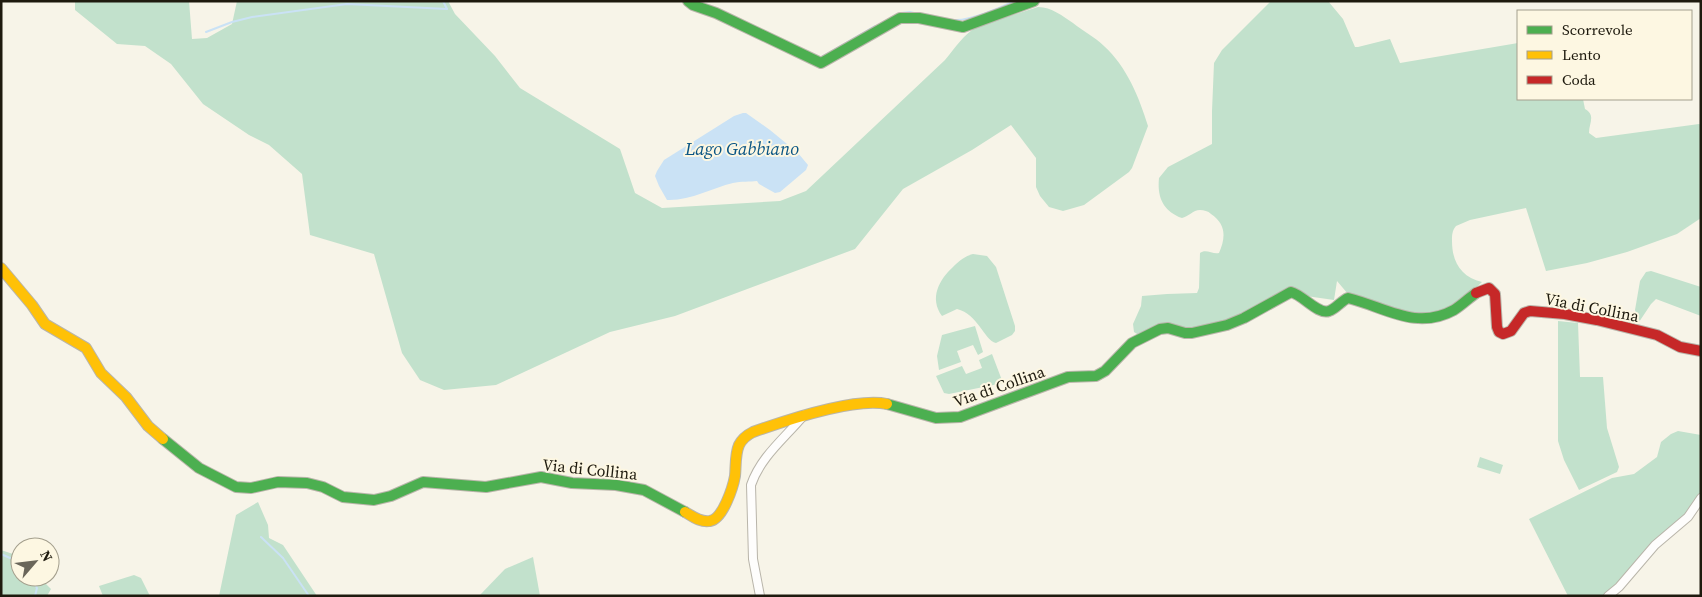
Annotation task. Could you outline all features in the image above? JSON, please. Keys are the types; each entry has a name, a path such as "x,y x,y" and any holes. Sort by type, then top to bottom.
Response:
{"street":[{"path":"688,1 693,5 716,13 821,63 900,18 919,18 963,27 1034,1"},
{"name":"Via di Collina","path":"1,268 32,305 45,324 86,348 101,373 126,398 148,426 190,461 228,483 242,488 278,482 307,483 323,487 344,496 370,500 386,498 423,482 486,487 530,478 541,478 572,483 616,485 644,490 695,518 708,522 715,519 724,505 735,474 736,454 743,439 755,432 804,415 871,402 932,419 954,418 1068,377 1096,376 1105,371 1132,343 1160,329 1168,328 1192,333 1227,325 1244,318 1291,292 1298,293 1321,311 1331,310 1342,300 1348,298 1403,317 1418,320 1452,311 1463,305 1480,290 1489,288 1495,294 1497,328 1503,334 1511,332 1524,314 1530,311 1565,314 1658,335 1680,347 1701,351"},
{"path":"760,596 753,559 751,485 764,459 789,434 804,415"},
{"path":"1608,596 1619,587 1655,544 1688,517 1701,498"}],"green space":[{"path":"75,1 189,1 192,39 207,38 232,24 237,1 448,1 455,14 495,56 520,88 620,149 635,193 662,208 780,201 806,191 945,60 960,41 973,29 1038,7 1052,10 1061,15 1097,40 1112,54 1131,83 1141,104 1148,126 1129,172 1084,205 1063,211 1049,207 1040,196 1036,187 1036,158 1011,125 972,150 903,189 855,249 675,316 610,332 496,385 444,390 420,380 402,353 374,254 310,235 302,174 269,145 249,135 203,104 171,64 145,46 117,44 75,10"},
{"path":"1271,1 1328,1 1343,19 1355,47 1390,39 1400,63 1517,43 1517,100 1583,100 1585,109 1591,117 1589,133 1596,138 1701,125 1701,218 1677,234 1627,252 1587,263 1546,271 1526,208 1470,220 1456,226 1452,233 1452,249 1456,262 1468,276 1482,282 1459,304 1419,317 1348,294 1337,281 1334,300 1306,296 1301,291 1218,325 1137,334 1134,332 1133,324 1141,306 1142,296 1197,293 1199,288 1200,253 1205,251 1219,253 1223,242 1224,236 1220,222 1210,213 1204,210 1197,210 1182,218 1175,215 1166,207 1159,191 1159,178 1168,167 1212,144 1214,63 1222,50"},
{"path":"973,254 987,256 996,267 1015,326 1015,331 1012,335 996,343 964,312 957,309 942,316 936,303 937,290 948,272 960,261"},
{"path":"1651,271 1701,287 1701,316 1656,299 1639,322 1635,310 1640,281 1646,272"},
{"path":"1558,321 1578,323 1580,377 1603,377 1607,428 1619,467 1617,472 1579,490 1564,460 1558,441"},
{"path":"975,326 983,352 978,355 973,345 957,351 961,362 939,370 937,356 942,335"},
{"path":"992,354 1003,383 949,394 944,393 936,376 962,366 966,374 982,368 979,360"},
{"path":"1678,431 1701,435 1701,495 1690,510 1617,585 1603,596 1568,596 1529,519 1612,478 1634,474 1657,457 1661,442"},
{"path":"1480,457 1503,465 1500,474 1477,467"},
{"path":"258,502 268,525 269,538 283,545 317,596 219,596 236,515"},
{"path":"1,550 10,553 10,587 49,587 51,589 47,596 1,596"},
{"path":"533,557 540,596 479,596 505,569"},
{"path":"134,575 141,578 150,596 103,596 99,586"}],"water":[{"name":"Lago Gabbiano","path":"746,113 770,130 798,153 808,165 806,170 780,192 775,193 757,181 736,182 701,194 676,200 667,200 655,176 664,160 734,116"}],"waterway":[{"path":"443,1 447,9"},
{"path":"955,20 977,16 1015,1"},
{"path":"206,32 252,17 347,4 447,9"},
{"path":"901,13 910,12 918,14"},
{"path":"818,59 875,26"},
{"path":"261,537 283,558 309,596"},
{"path":"1,554 10,558"},
{"path":"35,596 36,587"}],"traffic: fast":[{"path":"688,1 693,5 716,13 821,63 900,18 919,18 963,27 1034,1"},
{"path":"887,404 936,418 960,417 1068,377 1096,376 1105,371 1132,343 1160,329 1168,328 1192,333 1227,325 1244,318 1291,292 1320,310 1332,310 1348,298 1414,318 1440,316 1454,310 1476,293"},
{"path":"163,439 199,468 236,487 251,488 278,482 307,483 323,487 343,497 374,500 391,496 423,482 486,487 541,477 572,483 616,485 644,490 685,512"}],"traffic: slow":[{"path":"1,268 32,305 45,324 86,348 101,373 126,397 148,426 163,439"},
{"path":"685,512 703,521 710,521 719,515 727,502 732,487 739,445 751,433 820,411 857,404 887,404"}],"traffic: jam":[{"path":"1476,293 1489,288 1495,294 1497,327 1499,332 1503,334 1511,331 1524,313 1530,311 1565,314 1657,335 1680,347 1701,351"}]}
